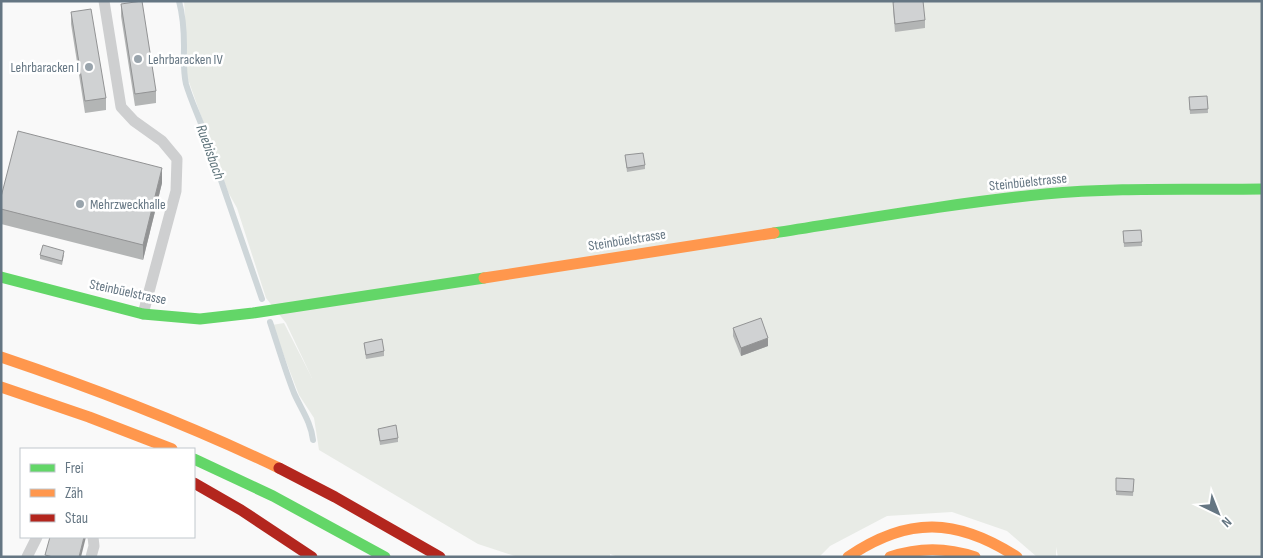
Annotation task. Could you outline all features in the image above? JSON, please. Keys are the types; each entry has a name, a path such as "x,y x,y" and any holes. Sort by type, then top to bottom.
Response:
{"main road":[{"name":"Steinbüelstrasse","path":"1,277 143,314 200,319 254,313 952,206 1046,194 1133,190 1262,189"},
{"path":"1,357 122,400 230,445 340,500 440,557"},
{"path":"1,387 42,400 169,448"},
{"path":"42,400 107,436"},
{"path":"195,459 274,496 386,557"},
{"path":"195,484 241,510 312,557"},
{"path":"848,557 884,535 901,530 934,526 969,531 996,542 1017,557"},
{"path":"890,557 910,550 940,548 954,550 974,557"}],"lane":[{"path":"104,1 121,107 134,121 162,140 177,159 176,191 143,314"},
{"path":"28,557 38,538"},
{"path":"91,557 94,546 93,538"}],"shaded area":[{"path":"184,1 1262,1 1262,557 1058,557 1056,547 1056,557 1037,557 1007,531 952,512 887,516 830,546 819,557 618,557 610,554 610,557 518,557 478,544 319,450 314,418 299,395 272,325 284,323 312,378 286,323 266,298 237,208 228,192 184,68"}],"building":[{"name":"Lehrbaracken IV","path":"142,1 156,91 135,94 121,4"},
{"path":"923,1 925,20 895,24 893,2"},
{"name":"Lehrbaracken I","path":"91,9 106,98 85,101 71,12"},
{"path":"1207,96 1208,109 1190,110 1189,97"},
{"name":"Mehrzweckhalle","path":"18,131 162,168 143,245 1,209 1,197"},
{"path":"643,153 645,165 627,168 625,155"},
{"path":"1141,230 1142,242 1124,243 1123,231"},
{"path":"43,245 64,251 62,261 40,255"},
{"path":"761,318 768,338 741,348 733,328"},
{"path":"382,339 384,351 366,355 364,343"},
{"path":"396,425 398,438 380,441 378,429"},
{"path":"1116,478 1134,479 1133,492 1116,491"},
{"path":"50,538 84,538 79,557 53,557 45,555"}],"waterway":[{"name":"Ruebisbach","path":"179,1 183,24 186,84 262,299"},
{"name":"Ruebisbach","path":"270,322 294,393 308,421 313,440"}],"traffic: fast":[{"path":"774,233 943,207 1045,194 1126,190 1262,189"},
{"path":"1,277 143,314 200,319 253,313 484,278"},
{"path":"195,459 273,496 385,557"}],"traffic: slow":[{"path":"484,278 774,233"},
{"path":"1,357 142,408 279,468"},
{"path":"1,387 89,417 169,448"},
{"path":"848,557 891,534 932,527 953,529 974,535 995,544 1017,557"},
{"path":"890,557 922,550 954,551 975,557"}],"traffic: jam":[{"path":"279,468 335,497 440,557"},
{"path":"195,484 241,510 312,557"}],"place":[{"name":"Lehrbaracken IV","path":"138,59"},
{"name":"Lehrbaracken I","path":"89,67"},
{"name":"Mehrzweckhalle","path":"80,204"}]}
